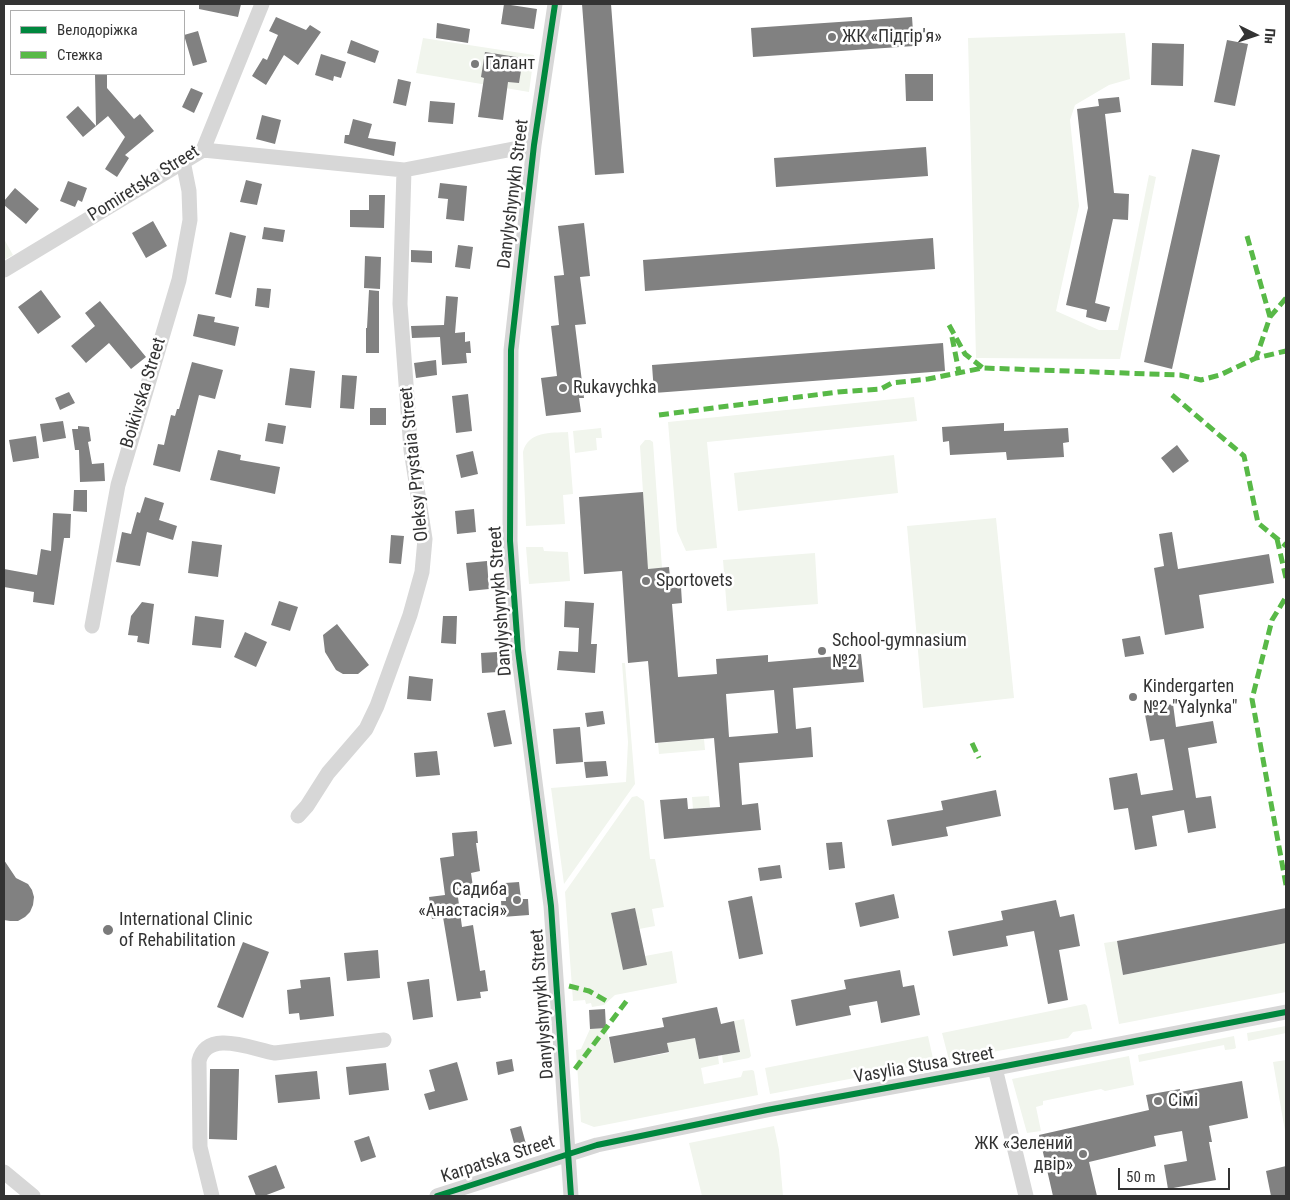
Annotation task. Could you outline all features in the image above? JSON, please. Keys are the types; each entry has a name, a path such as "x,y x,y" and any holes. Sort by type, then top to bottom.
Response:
{"street":[{"name":"Pomiretska Street","path":"4,270 203,150 262,4"},
{"name":"Danylyshynykh Street","path":"555,4 534,146 510,353 510,541 518,650 551,906 571,1196"},
{"path":"203,150 404,170 534,146"},
{"name":"Boikivska Street","path":"92,626 121,476 180,271 190,220 190,191 183,161"},
{"name":"Oleksy Prystaia Street","path":"298,816 308,806 328,773 366,729 377,706 410,615 422,572 425,539 411,450 400,304 404,170"},
{"name":"Vasylia Stusa Street","path":"568,1153 597,1145 767,1110 1286,1012"},
{"path":"212,1196 202,1162 199,1133 199,1061 201,1054 206,1048 224,1043 250,1046 275,1053 384,1040"},
{"path":"995,1068 1026,1196"},
{"name":"Karpatska Street","path":"437,1196 568,1153"},
{"path":"4,1172 33,1196"}],"shaded area":[{"path":"1125,33 1130,79 1109,85 1075,105 1070,120 1079,206 1056,311 1099,330 1118,330 1149,175 1156,177 1120,359 976,358 968,38"},
{"name":"Галант","path":"423,38 534,55 529,92 416,73"},
{"path":"4,239 13,255 4,260"},
{"path":"914,397 917,421 707,442 717,548 686,551 677,531 668,422"},
{"path":"601,428 602,438 596,438 597,450 575,453 573,431"},
{"path":"568,432 573,494 563,495 565,524 526,526 523,452 526,445 530,440 541,434"},
{"path":"645,440 653,442 662,568 648,569 640,446"},
{"path":"894,455 898,493 738,511 734,473"},
{"path":"996,518 1014,698 923,708 907,526"},
{"path":"526,547 543,547 544,551 568,552 570,581 529,584"},
{"path":"815,553 818,604 727,611 723,560"},
{"path":"622,663 625,663 635,784 564,884 551,788 626,782 628,742"},
{"path":"704,739 705,750 659,754 658,743"},
{"path":"637,796 644,801 650,859 655,859 664,907 652,909 655,926 639,929 635,908 611,913 623,970 646,965 645,956 672,951 677,983 615,995 604,1005 592,1007 591,1003 586,1004 585,1000 573,1001 565,892 632,797"},
{"path":"709,796 710,807 693,809 692,797"},
{"path":"1117,941 1123,975 1286,943 1286,992 1119,1024 1104,943"},
{"path":"1085,1004 1092,1029 1073,1032 1068,1038 949,1060 942,1033"},
{"path":"744,1019 751,1056 723,1063 722,1055 740,1051 734,1021"},
{"path":"1286,1026 1286,1033 1248,1041 1247,1033"},
{"path":"606,1028 614,1063 669,1053 667,1043 695,1038 699,1059 718,1056 719,1064 701,1068 704,1084 741,1077 743,1071 752,1070 754,1071 758,1095 594,1127 581,1122 576,1050 581,1049 590,1029"},
{"path":"928,1036 934,1063 770,1094 765,1068"},
{"path":"1234,1036 1236,1048 1234,1049 1225,1050 1224,1045 1139,1062 1138,1055"},
{"path":"1129,1056 1134,1085 1105,1091 1101,1089 1043,1101 1043,1105 1036,1107 1041,1131 1027,1133 1012,1079"},
{"path":"1286,1060 1286,1130 1285,1131 1273,1062"},
{"path":"774,1126 779,1150 783,1196 702,1196 689,1143"}],"building":[{"path":"199,4 241,4 238,17 199,9"},
{"path":"504,4 537,9 534,29 501,24"},
{"path":"582,4 611,4 624,173 595,175"},
{"path":"276,17 306,30 310,25 321,32 298,65 284,55 266,85 252,76 263,58 267,60 278,35 269,31"},
{"name":"ЖК «Підгір'я»","path":"912,17 914,46 753,57 751,28"},
{"path":"437,23 470,29 468,43 436,38"},
{"path":"198,31 207,62 193,66 185,35"},
{"path":"351,40 379,51 375,63 347,53"},
{"path":"1227,40 1248,44 1235,106 1214,102"},
{"path":"1152,43 1184,44 1183,86 1151,85"},
{"path":"485,52 523,58 519,83 508,82 503,120 478,117 484,78 481,77"},
{"path":"321,54 346,62 341,78 334,76 333,81 315,75"},
{"path":"905,74 933,74 933,101 906,101"},
{"path":"95,75 107,75 107,88 134,119 140,114 154,131 125,155 129,158 117,177 105,169 125,137 108,116 83,137 66,117 78,106 96,126"},
{"path":"398,79 411,82 406,106 393,103"},
{"path":"191,88 203,93 194,113 182,107"},
{"path":"1119,97 1121,112 1105,114 1114,193 1129,194 1128,220 1113,219 1095,303 1110,307 1106,322 1086,317 1087,310 1066,305 1088,208 1077,109 1099,106 1098,99"},
{"path":"430,101 455,103 453,124 428,122"},
{"path":"262,115 281,120 275,144 256,139"},
{"path":"353,119 372,124 368,138 396,142 394,156 344,143 345,135 349,135"},
{"path":"926,147 928,176 776,187 774,158"},
{"path":"1192,149 1220,155 1172,369 1144,362"},
{"path":"246,180 262,184 257,205 240,202"},
{"path":"68,181 87,188 82,202 78,200 75,207 60,201"},
{"path":"440,183 467,186 464,221 446,219 448,199 438,198"},
{"path":"15,188 39,209 26,224 4,205 4,201"},
{"path":"369,195 385,195 384,228 350,227 350,210 369,210"},
{"path":"153,221 167,246 146,258 132,233"},
{"path":"584,223 590,276 580,277 586,324 575,325 584,398 579,398 581,412 546,416 541,378 557,376 551,326 559,325 554,276 564,275 558,226"},
{"path":"264,227 285,230 283,242 262,239"},
{"path":"230,232 246,236 231,298 215,294"},
{"path":"933,238 935,269 645,291 643,260"},
{"path":"458,245 473,247 470,269 455,267"},
{"path":"411,250 432,251 432,263 411,262"},
{"path":"365,256 381,257 380,289 364,288"},
{"path":"257,288 271,289 269,308 255,306"},
{"path":"41,290 61,317 38,334 18,307"},
{"path":"369,290 379,291 379,353 366,353"},
{"path":"446,296 458,297 455,333 465,332 465,342 470,341 471,353 466,353 467,363 442,365 440,337 412,338 411,326 444,325"},
{"path":"100,301 146,357 131,369 109,343 86,363 71,346 95,326 85,313"},
{"path":"198,314 215,317 214,322 239,327 235,346 193,336"},
{"path":"943,343 945,371 654,393 652,365"},
{"path":"436,360 437,375 416,378 414,363"},
{"path":"192,362 223,370 215,399 199,395 180,472 153,465 158,444 164,445 171,415 175,416 177,409 179,409"},
{"path":"290,368 315,371 311,408 285,405"},
{"path":"342,375 357,376 354,409 340,408"},
{"path":"69,392 75,403 60,410 55,398"},
{"path":"468,394 472,431 456,433 452,396"},
{"path":"370,408 386,408 386,425 370,425"},
{"path":"63,421 66,438 43,442 40,424"},
{"path":"268,423 286,426 283,444 265,441"},
{"path":"1004,423 1004,431 1068,428 1069,442 1063,443 1064,457 1007,460 1006,452 950,455 949,441 943,442 942,427"},
{"path":"78,426 89,427 91,441 88,442 92,464 104,463 105,481 80,482 79,450 75,450 72,429 78,429"},
{"path":"36,436 39,458 13,462 9,440"},
{"path":"1177,445 1189,461 1173,473 1161,458"},
{"path":"218,450 241,455 240,460 280,467 275,494 210,480"},
{"path":"473,451 478,474 461,478 456,455"},
{"path":"74,490 87,490 87,512 73,511"},
{"path":"643,492 648,569 669,567 671,588 681,587 682,603 672,604 678,677 717,674 716,659 768,655 768,662 861,654 864,682 793,688 796,729 811,727 813,757 739,763 742,805 758,803 761,830 664,839 660,800 687,798 688,809 720,807 714,738 655,743 648,661 628,663 622,571 584,574 579,497","holes":["774,690 778,733 729,737 726,694"]},
{"path":"145,497 164,503 159,520 177,526 173,540 147,532 140,566 116,562 122,532 131,534 137,512 140,513"},
{"path":"474,509 476,532 457,534 455,511"},
{"path":"53,513 71,514 70,538 64,538 54,605 33,602 34,592 4,587 4,569 37,575 41,549 51,551"},
{"path":"1172,532 1178,569 1269,554 1274,583 1199,595 1204,628 1165,635 1154,568 1164,566 1159,534"},
{"path":"391,535 404,536 401,564 389,563"},
{"path":"192,541 222,545 218,577 188,573"},
{"path":"487,561 489,589 469,591 466,563"},
{"path":"279,601 298,607 290,631 271,625"},
{"path":"565,601 594,603 591,644 597,644 595,673 557,670 559,651 578,652 579,628 564,627"},
{"path":"142,602 154,604 149,644 137,642 138,636 128,635 131,616"},
{"path":"195,616 224,620 221,648 192,645"},
{"path":"443,616 457,616 456,644 441,643"},
{"path":"337,624 369,665 358,674 343,674 336,670 325,652 323,635"},
{"path":"245,632 267,642 256,667 234,657"},
{"path":"1140,636 1144,654 1125,657 1122,639"},
{"path":"497,652 498,672 482,673 481,653"},
{"path":"409,676 433,679 431,701 407,699"},
{"path":"1173,704 1176,727 1213,721 1217,743 1188,748 1196,798 1211,796 1216,828 1188,833 1184,810 1152,816 1157,846 1135,850 1128,808 1114,810 1109,778 1137,773 1141,795 1173,790 1164,739 1150,741 1144,709"},
{"path":"505,710 512,744 494,747 487,713"},
{"path":"603,711 605,724 587,727 585,713"},
{"path":"580,727 583,762 556,764 553,729"},
{"path":"437,751 440,775 416,777 414,753"},
{"path":"606,761 608,776 586,778 584,762"},
{"path":"996,790 1001,816 946,827 948,836 892,846 887,820 943,810 941,801"},
{"path":"477,831 478,843 476,843 480,871 471,873 473,887 457,890 462,927 473,925 480,971 485,970 488,991 480,992 481,998 457,1001 443,917 432,919 429,897 445,895 440,858 454,856 452,833"},
{"path":"842,842 845,868 829,870 826,843"},
{"path":"4,860 16,878 28,884 34,897 30,912 18,921 4,920"},
{"path":"780,865 782,878 760,881 758,868"},
{"name":"Садиба «Анастасія»","path":"519,882 521,899 528,899 529,915 502,917 501,901 506,901 505,883"},
{"path":"894,894 899,918 860,927 855,903"},
{"path":"752,896 763,954 739,959 728,901"},
{"path":"1056,900 1060,917 1074,914 1080,946 1059,950 1068,1000 1048,1004 1034,931 1006,936 1008,946 953,956 948,931 1003,920 1001,911"},
{"path":"635,908 647,965 623,970 611,913"},
{"path":"1286,908 1286,943 1123,975 1117,941"},
{"path":"243,942 269,952 243,1018 217,1007"},
{"path":"378,950 380,978 347,981 344,953"},
{"path":"900,970 903,987 914,985 920,1015 881,1023 877,1001 849,1006 851,1015 796,1026 791,1000 846,989 844,980"},
{"path":"330,977 334,1016 300,1020 299,1013 289,1014 287,990 301,988 300,980"},
{"path":"429,979 433,1017 413,1020 407,982"},
{"path":"717,1007 721,1024 734,1021 740,1052 699,1059 695,1038 667,1043 669,1052 614,1063 609,1037 664,1027 662,1018"},
{"path":"605,1009 606,1028 590,1029 589,1010"},
{"path":"512,1059 514,1071 498,1075 496,1062"},
{"path":"457,1062 468,1100 429,1110 424,1094 435,1091 429,1070"},
{"path":"386,1063 389,1090 349,1095 346,1067"},
{"path":"210,1069 239,1069 237,1140 209,1139"},
{"path":"317,1071 320,1099 278,1103 275,1075"},
{"path":"1242,1081 1248,1118 1209,1126 1212,1142 1209,1142 1216,1180 1168,1189 1164,1165 1187,1161 1182,1131 1154,1136 1156,1146 1089,1162 1097,1196 1053,1196 1039,1135 1149,1110 1146,1095 1180,1089 1180,1092"},
{"path":"521,1126 526,1144 515,1147 510,1129"},
{"path":"369,1136 376,1157 361,1162 354,1141"},
{"path":"276,1165 285,1188 264,1196 256,1196 248,1176"},
{"path":"1286,1166 1286,1196 1271,1196 1266,1171"}],"marked path":[{"path":"1247,236 1270,317 1256,358"},
{"path":"1270,317 1286,298"},
{"path":"949,325 965,354 983,368"},
{"path":"952,337 959,372"},
{"path":"659,415 838,392 881,389 892,383 928,379 983,368 1180,375 1201,380 1220,375 1256,358 1286,351"},
{"path":"1172,395 1244,456 1258,523 1286,546"},
{"path":"1277,539 1286,578"},
{"path":"1286,597 1272,620 1252,699 1286,885"},
{"path":"972,743 979,758"},
{"path":"569,986 589,991 610,1003"},
{"path":"575,1069 628,999"}],"cycle path":[{"path":"555,4 534,145 511,350 510,541 518,650 551,906 571,1196"},
{"path":"437,1196 597,1145 767,1110 1286,1012"}],"place":[{"name":"ЖК «Підгір'я»","path":"832,37"},
{"name":"Галант","path":"475,64"},
{"name":"Rukavychka","path":"563,388"},
{"name":"Sportovets","path":"646,581"},
{"name":"School-gymnasium №2","path":"822,651"},
{"name":"Kindergarten №2 \"Yalynka\"","path":"1133,697"},
{"name":"Садиба «Анастасія»","path":"517,900"},
{"name":"International Clinic of Rehabilitation","path":"108,930"},
{"name":"Сімі","path":"1158,1101"},
{"name":"ЖК «Зелений двір»","path":"1083,1154"}]}
